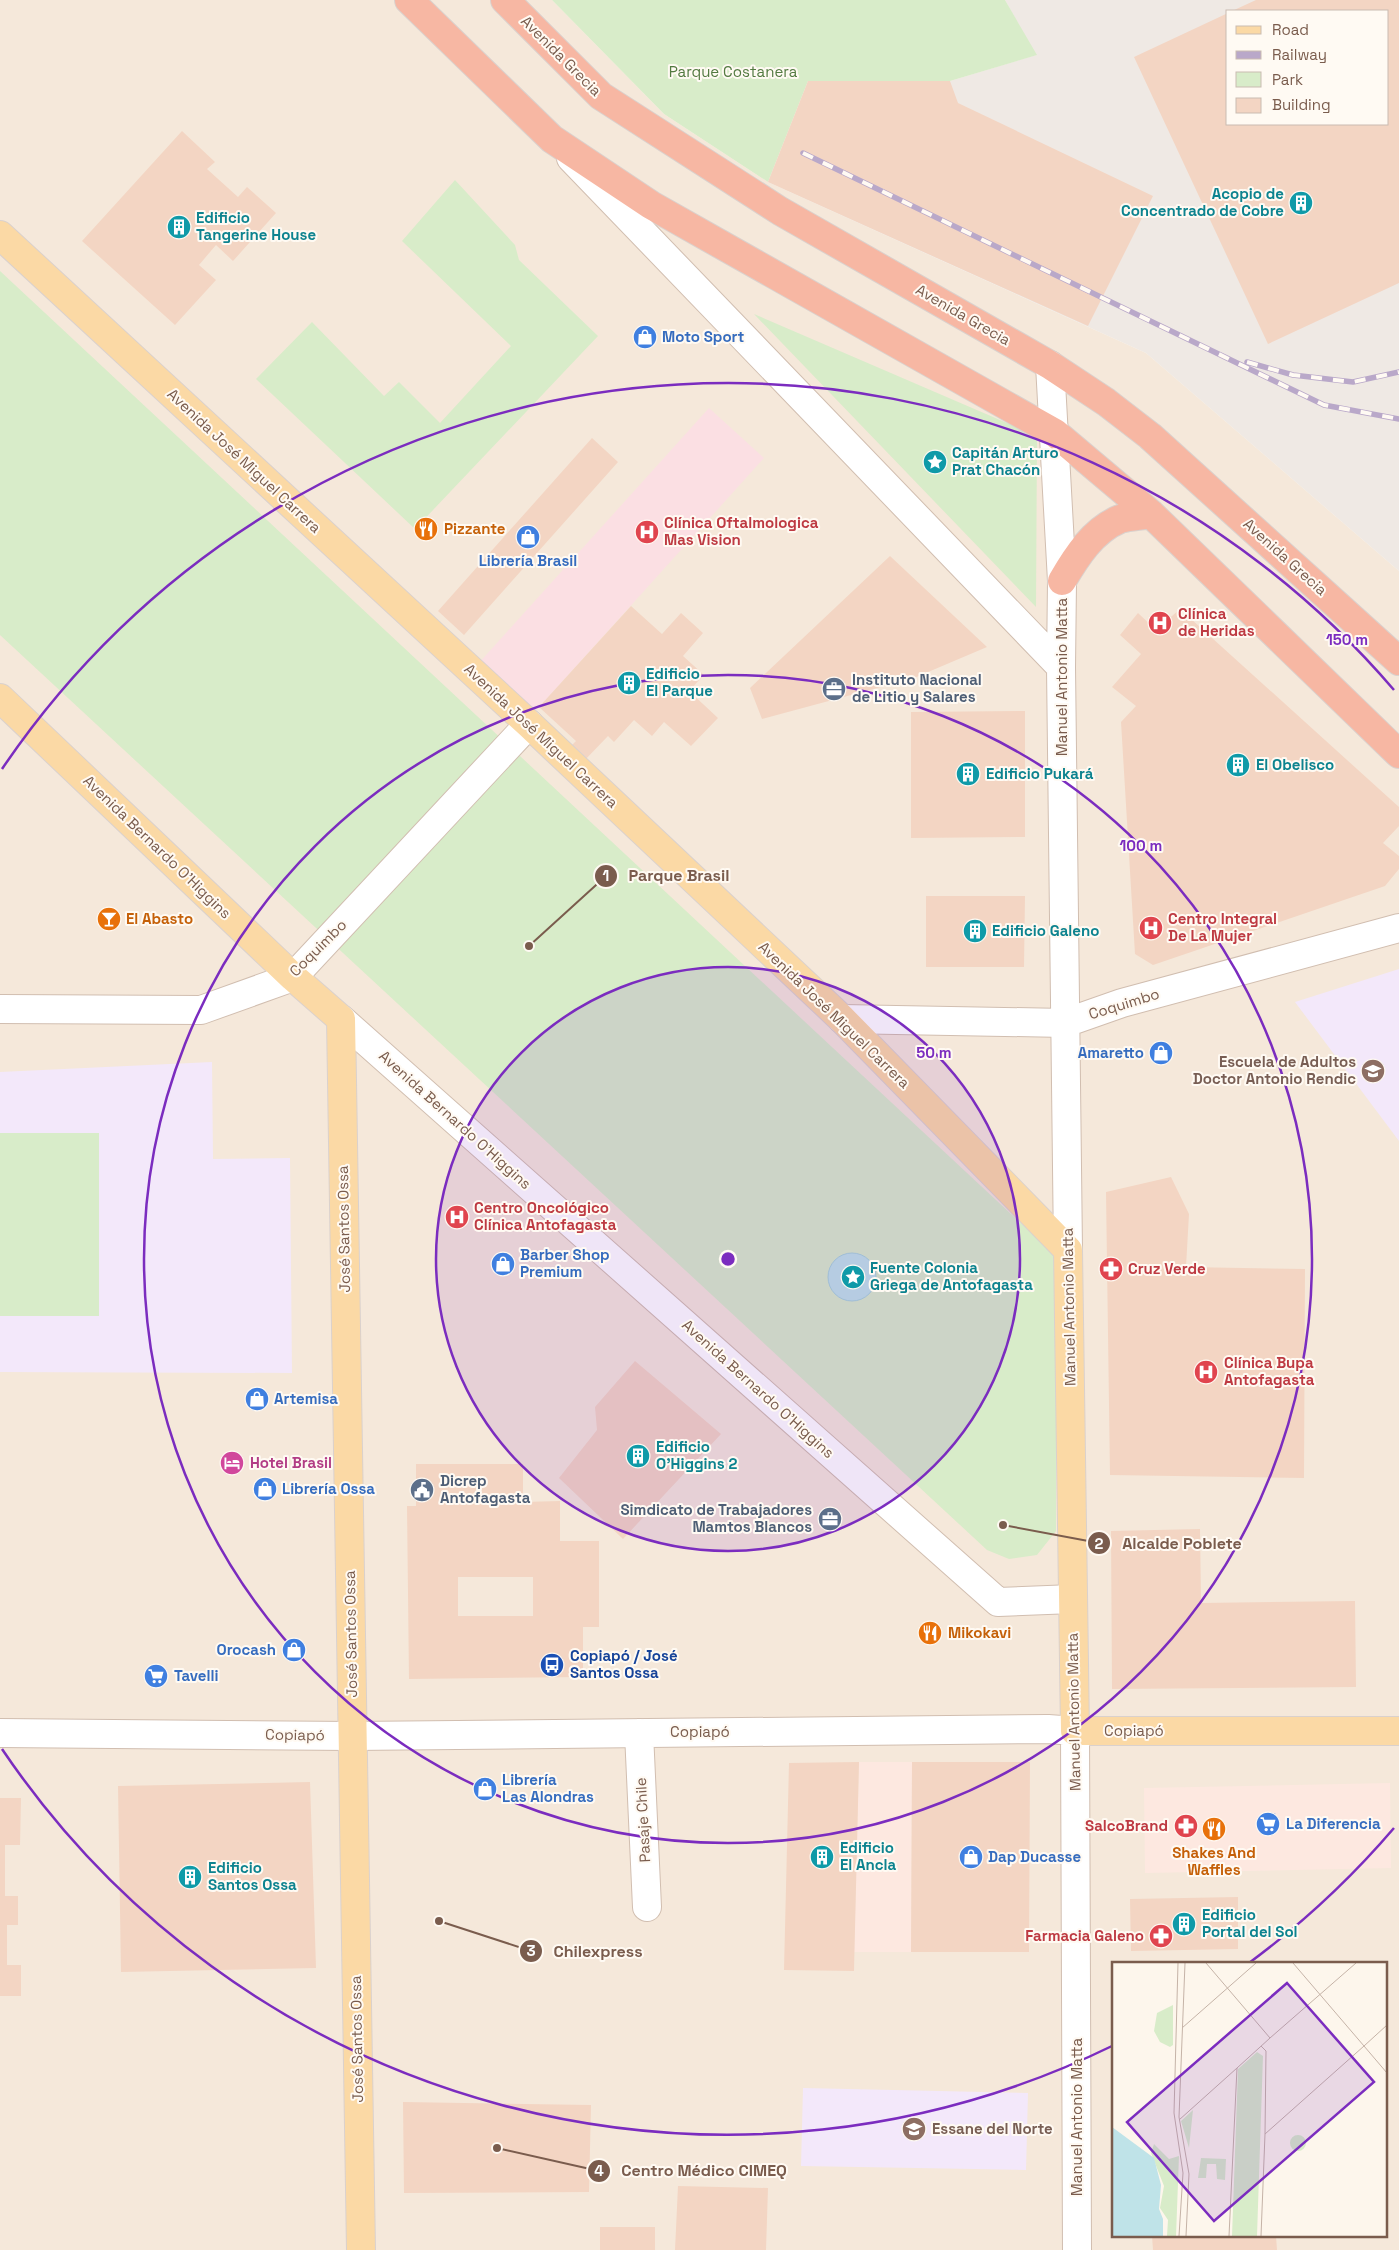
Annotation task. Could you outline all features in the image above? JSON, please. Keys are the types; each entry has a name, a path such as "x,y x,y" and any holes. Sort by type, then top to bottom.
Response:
{"highway":[{"path":"409,0 552,139 651,205 1055,433 1151,514 1399,754"},
{"name":"Avenida Grecia","path":"505,0 601,96 780,211 1050,365 1106,402 1150,436 1399,661"},
{"path":"1062,581 1078,553 1098,534 1120,519 1151,514"}],"main road":[{"name":"Avenida José Miguel Carrera","path":"0,236 529,724 842,1019 1068,1250"},
{"name":"Avenida Bernardo O'Higgins","path":"0,698 293,977 341,1019"},
{"name":"José Santos Ossa","path":"341,1019 360,2250"},
{"name":"Manuel Antonio Matta","path":"1068,1250 1075,1731"},
{"name":"Copiapó","path":"1075,1731 1399,1731"}],"street":[{"path":"552,139 1061,667"},
{"name":"Manuel Antonio Matta","path":"1050,365 1062,581 1061,667 1068,1250"},
{"name":"Coquimbo","path":"0,1009 202,1010 293,977 529,724"},
{"name":"Coquimbo","path":"842,1019 1066,1023 1122,1003 1399,928"},
{"name":"Avenida Bernardo O'Higgins","path":"341,1019 998,1602 1073,1599"},
{"name":"Copiapó","path":"0,1733 352,1736 1048,1729 1075,1731"},
{"name":"Manuel Antonio Matta","path":"1075,1731 1077,2250"},
{"name":"Pasaje Chile","path":"639,1733 647,1907"}],"shaded area":[{"path":"0,0 552,0 664,114 768,182 1146,353 1399,571 1399,2250 0,2250"},
{"path":"1005,0 1399,0 1399,571 1146,353 768,182 808,81 950,81 1036,55"},
{"name":"Clínica Oftalmologica Mas Vision","path":"709,408 764,458 533,714 478,664"},
{"name":"Escuela de Adultos Doctor Antonio Rendic","path":"1399,969 1399,1141 1295,1002"},
{"path":"212,1062 213,1159 290,1158 292,1373 0,1372 0,1072"},
{"path":"859,1762 912,1762 911,1952 854,1952"},
{"path":"1390,1783 1391,1868 1145,1873 1144,1788"},
{"name":"Essane del Norte","path":"803,2088 1028,2093 1026,2170 801,2166"}],"green space":[{"name":"Parque Costanera","path":"552,0 1005,0 1037,55 950,81 808,81 768,182 664,114"},
{"path":"455,180 515,245 519,260 598,336 415,529 256,379 312,322 384,396 399,382 440,423 511,346 402,241"},
{"path":"0,271 1056,1256 1056,1531 1037,1555 1009,1559 987,1550 0,635"},
{"path":"754,314 1037,436 1036,607"},
{"path":"0,1133 99,1133 99,1316 0,1316"}],"water":[{"path":"852,1253 861,1255 869,1260 874,1268 876,1277 874,1286 869,1294 861,1299 852,1301 843,1299 835,1294 830,1286 828,1277 830,1268 835,1260 843,1255"}],"building":[{"name":"Acopio de Concentrado de Cobre","path":"1256,0 1399,0 1399,283 1268,344 1134,57 1226,14 1226,125 1389,125 1389,10 1234,10"},
{"path":"808,81 950,81 958,103 1153,196 1088,326 768,182"},
{"name":"Edificio Tangerine House","path":"182,131 215,162 207,169 238,197 247,187 276,213 233,261 216,245 199,265 216,280 175,325 82,241"},
{"name":"Librería Brasil","path":"592,438 618,462 464,635 438,611"},
{"path":"890,556 987,647 914,678 762,719 750,688"},
{"name":"Edificio El Parque","path":"631,606 662,634 681,613 703,633 683,656 704,675 689,691 718,718 691,746 664,722 652,736 634,720 614,742 608,736 583,762 568,749 576,741 539,707"},
{"name":"El Obelisco","path":"1180,609 1399,807 1399,826 1383,843 1399,856 1399,869 1385,886 1153,965 1135,954 1121,722 1136,706 1112,687 1141,654 1120,635 1138,613 1156,630"},
{"name":"Edificio Pukará","path":"1025,711 1025,837 911,838 911,712"},
{"name":"Edificio Galeno","path":"926,896 1025,896 1024,967 926,967"},
{"name":"Clínica Bupa Antofagasta","path":"1171,1177 1189,1214 1186,1267 1305,1269 1304,1478 1110,1475 1106,1192"},
{"name":"Edificio O'Higgins 2","path":"635,1361 721,1434 623,1539 559,1478 597,1430 595,1407"},
{"path":"416,1464 523,1464 523,1502 560,1501 560,1541 599,1541 599,1627 583,1627 583,1677 409,1679 407,1506 416,1506","holes":["458,1577 533,1577 533,1616 458,1616"]},
{"path":"1200,1529 1201,1603 1355,1601 1356,1687 1112,1689 1111,1531"},
{"name":"Edificio El Ancla","path":"859,1762 854,1971 784,1970 789,1763"},
{"name":"Dap Ducasse","path":"912,1762 1030,1762 1029,1952 911,1952"},
{"name":"Edificio Santos Ossa","path":"310,1782 316,1968 121,1972 118,1786"},
{"path":"0,1798 21,1798 20,1845 5,1845 5,1896 18,1896 18,1925 7,1925 7,1965 21,1965 21,1996 0,1996"},
{"name":"Edificio Portal del Sol","path":"1238,1897 1238,1949 1131,1951 1130,1899"},
{"path":"403,2102 591,2105 589,2192 404,2193"},
{"path":"678,2186 768,2188 766,2250 675,2250"},
{"path":"600,2227 655,2227 655,2250 600,2250"},
{"path":"1152,2238 1276,2238 1277,2250 1153,2250"}],"railway":[{"path":"803,153 1324,405 1399,419"},
{"path":"1247,362 1293,375 1353,382 1399,372"}],"place":[{"name":"Acopio de Concentrado de Cobre","path":"1301,203"},
{"name":"Edificio Tangerine House","path":"179,227"},
{"name":"Moto Sport","path":"645,337"},
{"name":"Capitán Arturo Prat Chacón","path":"935,462"},
{"name":"Pizzante","path":"426,529"},
{"name":"Clínica Oftalmologica Mas Vision","path":"647,532"},
{"name":"Librería Brasil","path":"528,537"},
{"name":"Clínica de Heridas","path":"1160,623"},
{"name":"Edificio El Parque","path":"629,683"},
{"name":"Instituto Nacional de Litio y Salares","path":"834,689"},
{"name":"El Obelisco","path":"1238,765"},
{"name":"Edificio Pukará","path":"968,774"},
{"name":"El Abasto","path":"109,919"},
{"name":"Centro Integral De La Mujer","path":"1151,928"},
{"name":"Edificio Galeno","path":"975,931"},
{"name":"Parque Brasil","path":"529,946"},
{"name":"Amaretto","path":"1161,1053"},
{"name":"Escuela de Adultos Doctor Antonio Rendic","path":"1373,1071"},
{"name":"Centro Oncológico Clínica Antofagasta","path":"457,1217"},
{"name":"Barber Shop Premium","path":"503,1264"},
{"name":"Cruz Verde","path":"1111,1269"},
{"name":"Fuente Colonia Griega de Antofagasta","path":"853,1277"},
{"name":"Clínica Bupa Antofagasta","path":"1206,1372"},
{"name":"Artemisa","path":"257,1399"},
{"name":"Edificio O'Higgins 2","path":"638,1456"},
{"name":"Hotel Brasil","path":"232,1463"},
{"name":"Librería Ossa","path":"265,1489"},
{"name":"Dicrep Antofagasta","path":"422,1490"},
{"name":"Simdicato de Trabajadores Mamtos Blancos","path":"830,1519"},
{"name":"Alcalde Poblete","path":"1003,1525"},
{"name":"Mikokavi","path":"930,1633"},
{"name":"Orocash","path":"294,1650"},
{"name":"Copiapó / José Santos Ossa","path":"552,1665"},
{"name":"Tavelli","path":"156,1676"},
{"name":"Librería Las Alondras","path":"485,1789"},
{"name":"La Diferencia","path":"1268,1824"},
{"name":"SalcoBrand","path":"1186,1826"},
{"name":"Shakes And Waffles","path":"1214,1829"},
{"name":"Edificio El Ancla","path":"822,1857"},
{"name":"Dap Ducasse","path":"971,1857"},
{"name":"Edificio Santos Ossa","path":"190,1877"},
{"name":"Chilexpress","path":"439,1921"},
{"name":"Edificio Portal del Sol","path":"1184,1924"},
{"name":"Farmacia Galeno","path":"1161,1936"},
{"name":"Essane del Norte","path":"914,2129"},
{"name":"Centro Médico CIMEQ","path":"497,2148"}]}
